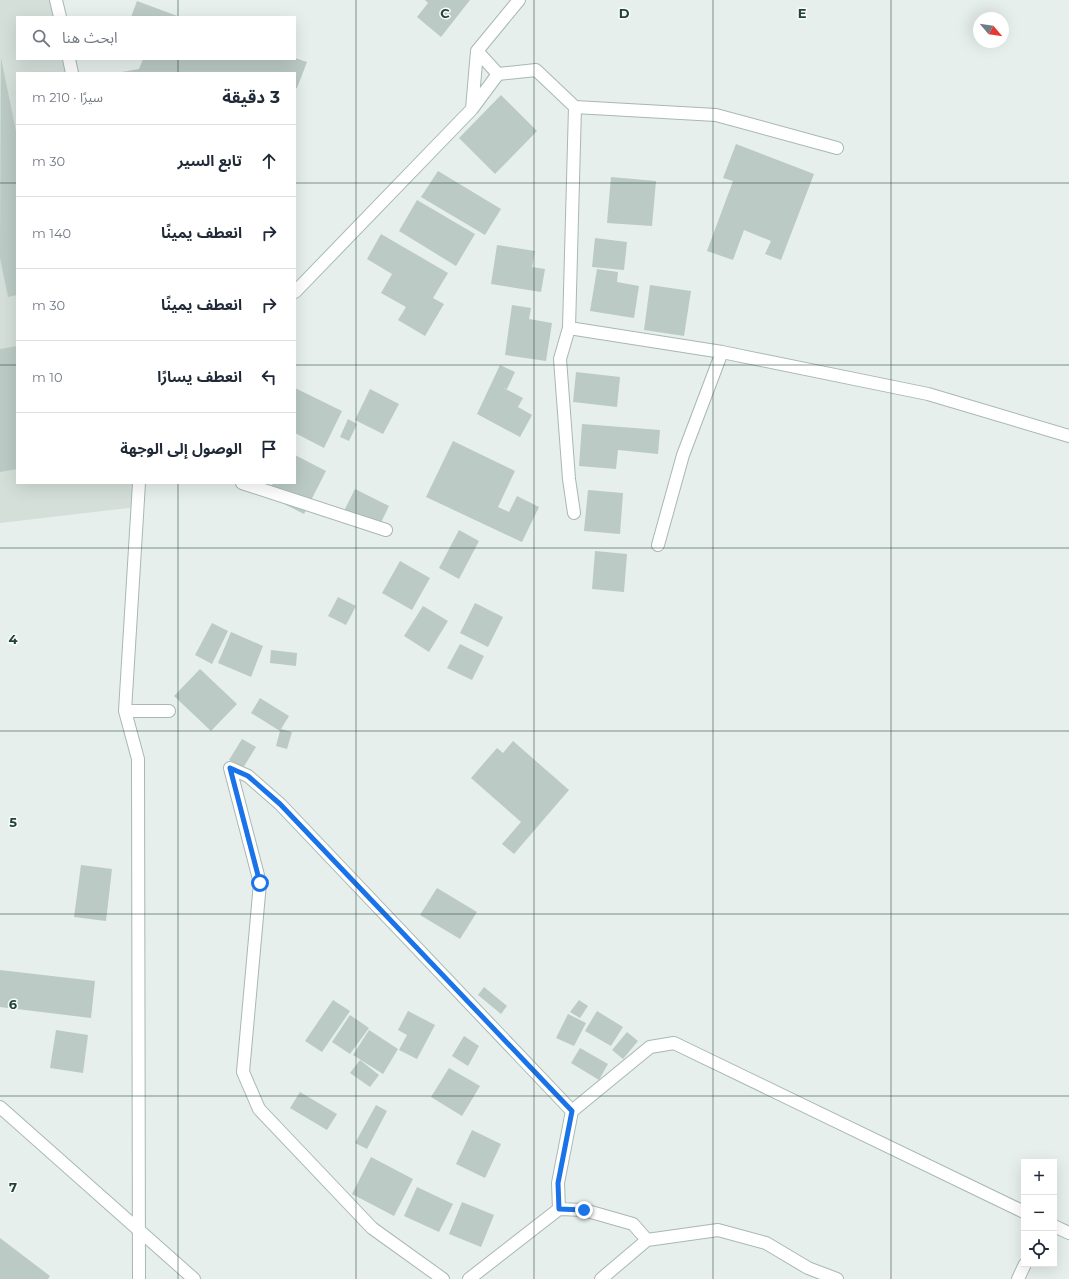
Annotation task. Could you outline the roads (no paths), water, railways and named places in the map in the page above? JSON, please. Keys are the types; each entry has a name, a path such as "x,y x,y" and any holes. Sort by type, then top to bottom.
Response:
{"street":[{"path":"56,0 60,16"},
{"path":"472,109 477,51 519,0"},
{"path":"477,51 498,74"},
{"path":"69,60 72,72"},
{"path":"296,291 472,109 498,74 536,70 575,107 716,115 837,148"},
{"path":"574,514 569,479 560,359 569,328 575,107"},
{"path":"569,328 722,352 928,394 1069,436"},
{"path":"658,545 683,455 722,352"},
{"path":"139,484 125,711 138,759 139,1279"},
{"path":"245,484 386,530"},
{"path":"125,711 169,710"},
{"path":"443,1279 372,1228 259,1109 243,1072 260,883 230,768 248,776 280,804 572,1111"},
{"path":"559,1209 558,1183 572,1111 650,1047 674,1043 1021,1211"},
{"path":"0,1107 194,1279"},
{"path":"469,1279 559,1209 584,1210 633,1224 647,1240"},
{"path":"1057,1227 1069,1233"},
{"path":"601,1279 647,1240 718,1230 766,1243 806,1274 837,1279"},
{"path":"1018,1279 1024,1267"}]}
